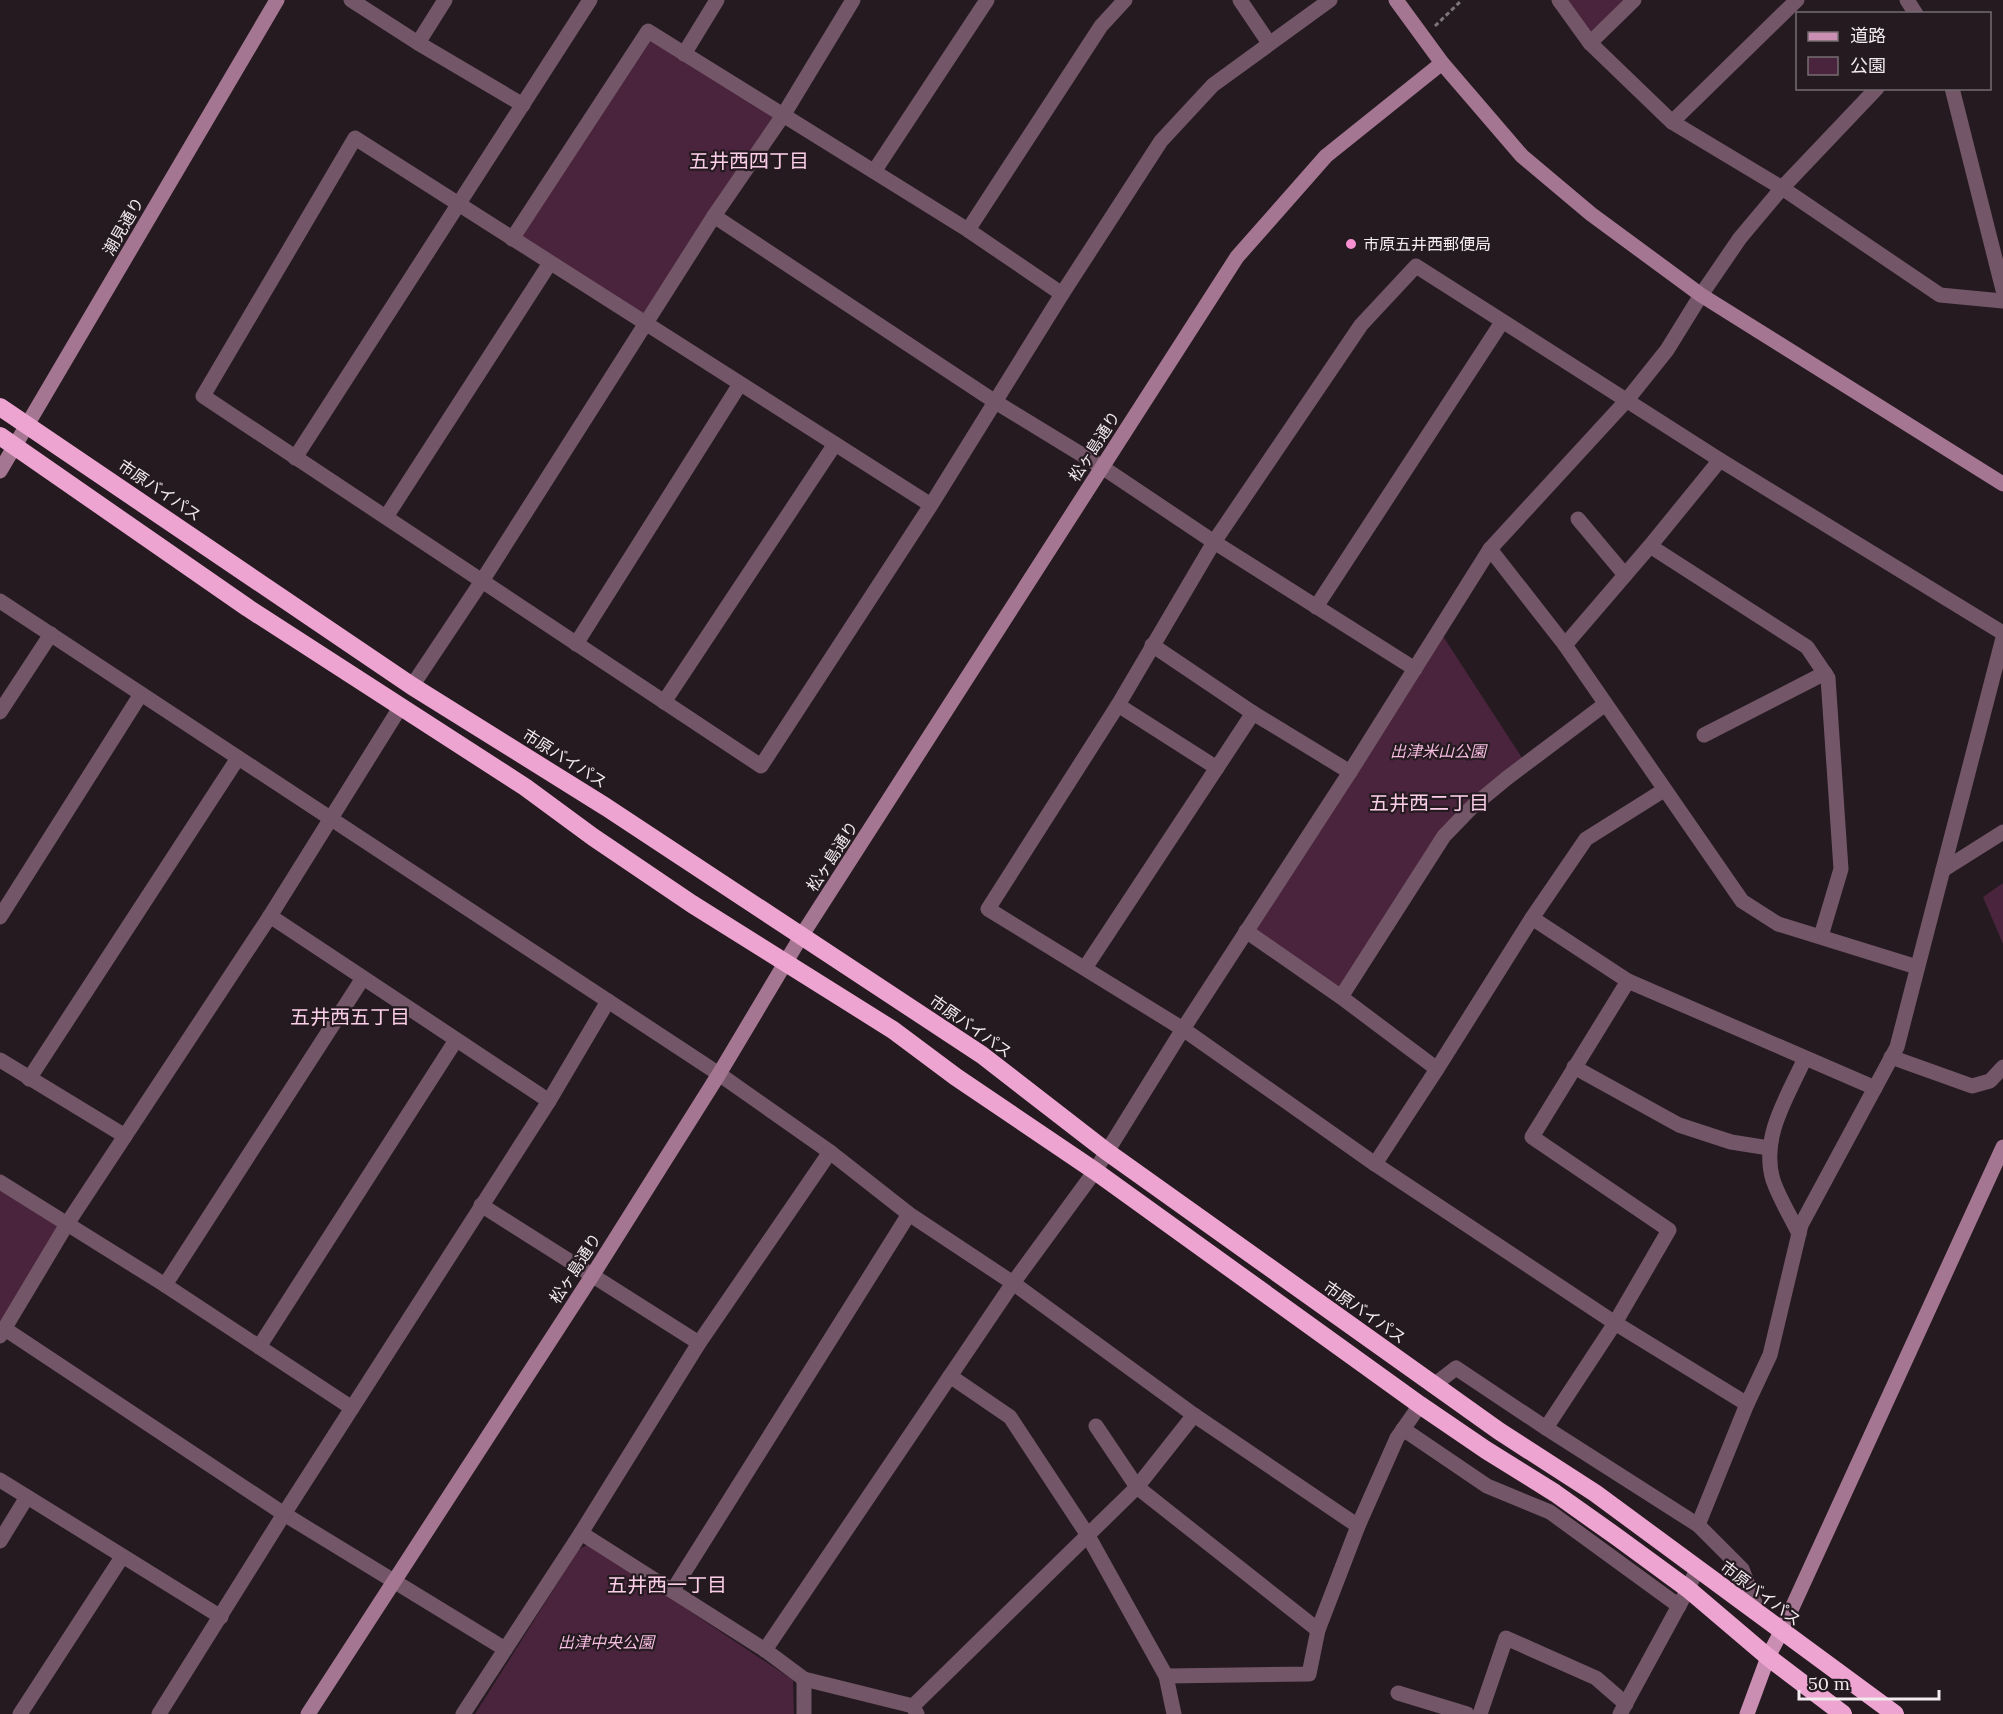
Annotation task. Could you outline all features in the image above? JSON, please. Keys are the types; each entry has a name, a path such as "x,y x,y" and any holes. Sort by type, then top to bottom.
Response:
{"highway":[{"name":"市原バイパス","path":"0,407 412,686 606,807 982,1056 1106,1151 1498,1431 1595,1493 1895,1714"},
{"path":"0,436 249,608 525,787 593,837 692,904 893,1030 956,1077 1095,1171 1420,1405 1555,1493 1688,1589 1768,1657 1843,1714"}],"main road":[{"path":"1747,1714 1768,1657 1781,1632"}],"street":[{"name":"潮見通り","path":"0,471 277,0"},
{"path":"351,0 523,105"},
{"path":"418,43 445,0"},
{"path":"295,458 590,0"},
{"path":"684,54 717,0"},
{"path":"412,686 482,581 714,216 784,114 853,0"},
{"path":"875,170 987,0"},
{"path":"968,230 1101,26 1125,0"},
{"path":"1240,0 1269,43"},
{"path":"931,505 355,138 203,396 761,766 931,505 994,401 1161,141 1213,85 1330,0"},
{"path":"1396,0 1442,63 1522,156 1590,214 1701,295 2003,484"},
{"path":"1559,0 1590,43 1672,122 1782,188 1940,295 2003,301"},
{"path":"1590,43 1634,0"},
{"path":"1672,122 1797,0"},
{"path":"512,239 648,31 875,170 1062,294"},
{"name":"松ヶ島通り","path":"308,1714 592,1276 719,1074 802,935 1237,257 1326,156 1442,63"},
{"path":"765,1650 1012,1283 1095,1171 1183,1029 1350,772 1490,549 1627,400 1667,350 1740,238 1782,188 1875,90"},
{"path":"1953,90 2003,290"},
{"path":"714,216 994,401 1102,467 1214,542 1415,669"},
{"path":"386,518 550,263"},
{"path":"1698,1525 1770,1354 1801,1225 1897,1047 2003,636 1720,460 1416,266 1361,325 1214,542 1118,705 988,909 1183,1029 1375,1164 1616,1323 1747,1404"},
{"path":"1316,607 1502,322"},
{"path":"576,644 740,384"},
{"path":"664,702 835,444"},
{"path":"1564,645 1650,546 1720,460"},
{"path":"1578,519 1625,575"},
{"path":"1650,546 1807,647 1828,678 1841,869 1821,936"},
{"path":"1490,549 1564,645 1742,901 1778,924 1917,967"},
{"path":"0,601 719,1074 830,1152 909,1214 1012,1283 1194,1415 1358,1526"},
{"path":"0,712 51,634"},
{"path":"1152,645 1253,713 1350,772"},
{"path":"1704,735 1825,673"},
{"path":"0,916 141,694"},
{"path":"1118,705 1217,768"},
{"path":"1341,997 1444,836 1473,806 1507,778 1604,705"},
{"path":"402,706 270,916 67,1224 3,1332 284,1514 505,1649"},
{"path":"1085,968 1253,713"},
{"path":"29,1079 238,758"},
{"path":"1375,1164 1532,918 1587,839 1664,790"},
{"path":"1943,870 2003,832"},
{"path":"270,916 549,1101"},
{"path":"1532,918 1628,981 1875,1088"},
{"path":"1246,931 1341,997 1437,1069"},
{"path":"165,1286 363,978"},
{"path":"1546,1428 1616,1323 1669,1230 1532,1137 1628,981"},
{"path":"159,1714 284,1514 549,1101 608,1001"},
{"path":"259,1347 456,1040"},
{"path":"1891,1057 1972,1086 1990,1081 2003,1067"},
{"path":"1799,1234 1773,1180 1769,1148 1772,1134 1805,1058"},
{"path":"0,1060 125,1136"},
{"path":"1574,1067 1679,1125 1731,1142 1769,1148"},
{"path":"1781,1632 2003,1148"},
{"path":"464,1714 581,1533 699,1343 830,1152"},
{"path":"0,1182 352,1408"},
{"path":"481,1205 699,1343"},
{"path":"673,1590 909,1214"},
{"path":"1434,1385 1456,1368 1698,1525 1742,1569 1760,1616"},
{"path":"950,1376 1010,1417 1087,1534 1166,1676 1174,1714"},
{"path":"1166,1676 1310,1674 1318,1630 1358,1526 1397,1438 1420,1405"},
{"path":"581,1533 765,1650 804,1679 915,1710 1137,1486 1194,1415"},
{"path":"1096,1426 1137,1486 1318,1630"},
{"path":"1404,1429 1487,1486 1550,1512 1679,1606"},
{"path":"0,1480 221,1617"},
{"path":"0,1541 27,1497"},
{"path":"20,1714 122,1557"},
{"path":"1480,1714 1506,1638 1596,1678 1623,1709 1697,1569"},
{"path":"804,1679 804,1714"},
{"path":"1398,1693 1467,1714"}],"path":[{"path":"1423,37 1462,0"}],"green space":[{"path":"1559,0 1634,0 1590,43"},
{"path":"648,31 784,114 645,323 512,239"},
{"name":"出津米山公園","path":"1439,630 1526,764 1473,806 1341,997 1246,931"},
{"path":"2003,883 2003,944 1983,897"},
{"path":"0,1182 67,1224 0,1329"},
{"name":"出津中央公園","path":"589,1544 793,1680 794,1714 475,1714 579,1549"}],"place":[{"name":"市原五井西郵便局","path":"1351,244"}],"district":[{"name":"五井西四丁目","path":"749,160"},
{"name":"五井西二丁目","path":"1429,802"},
{"name":"五井西五丁目","path":"350,1016"},
{"name":"五井西一丁目","path":"667,1584"}]}
